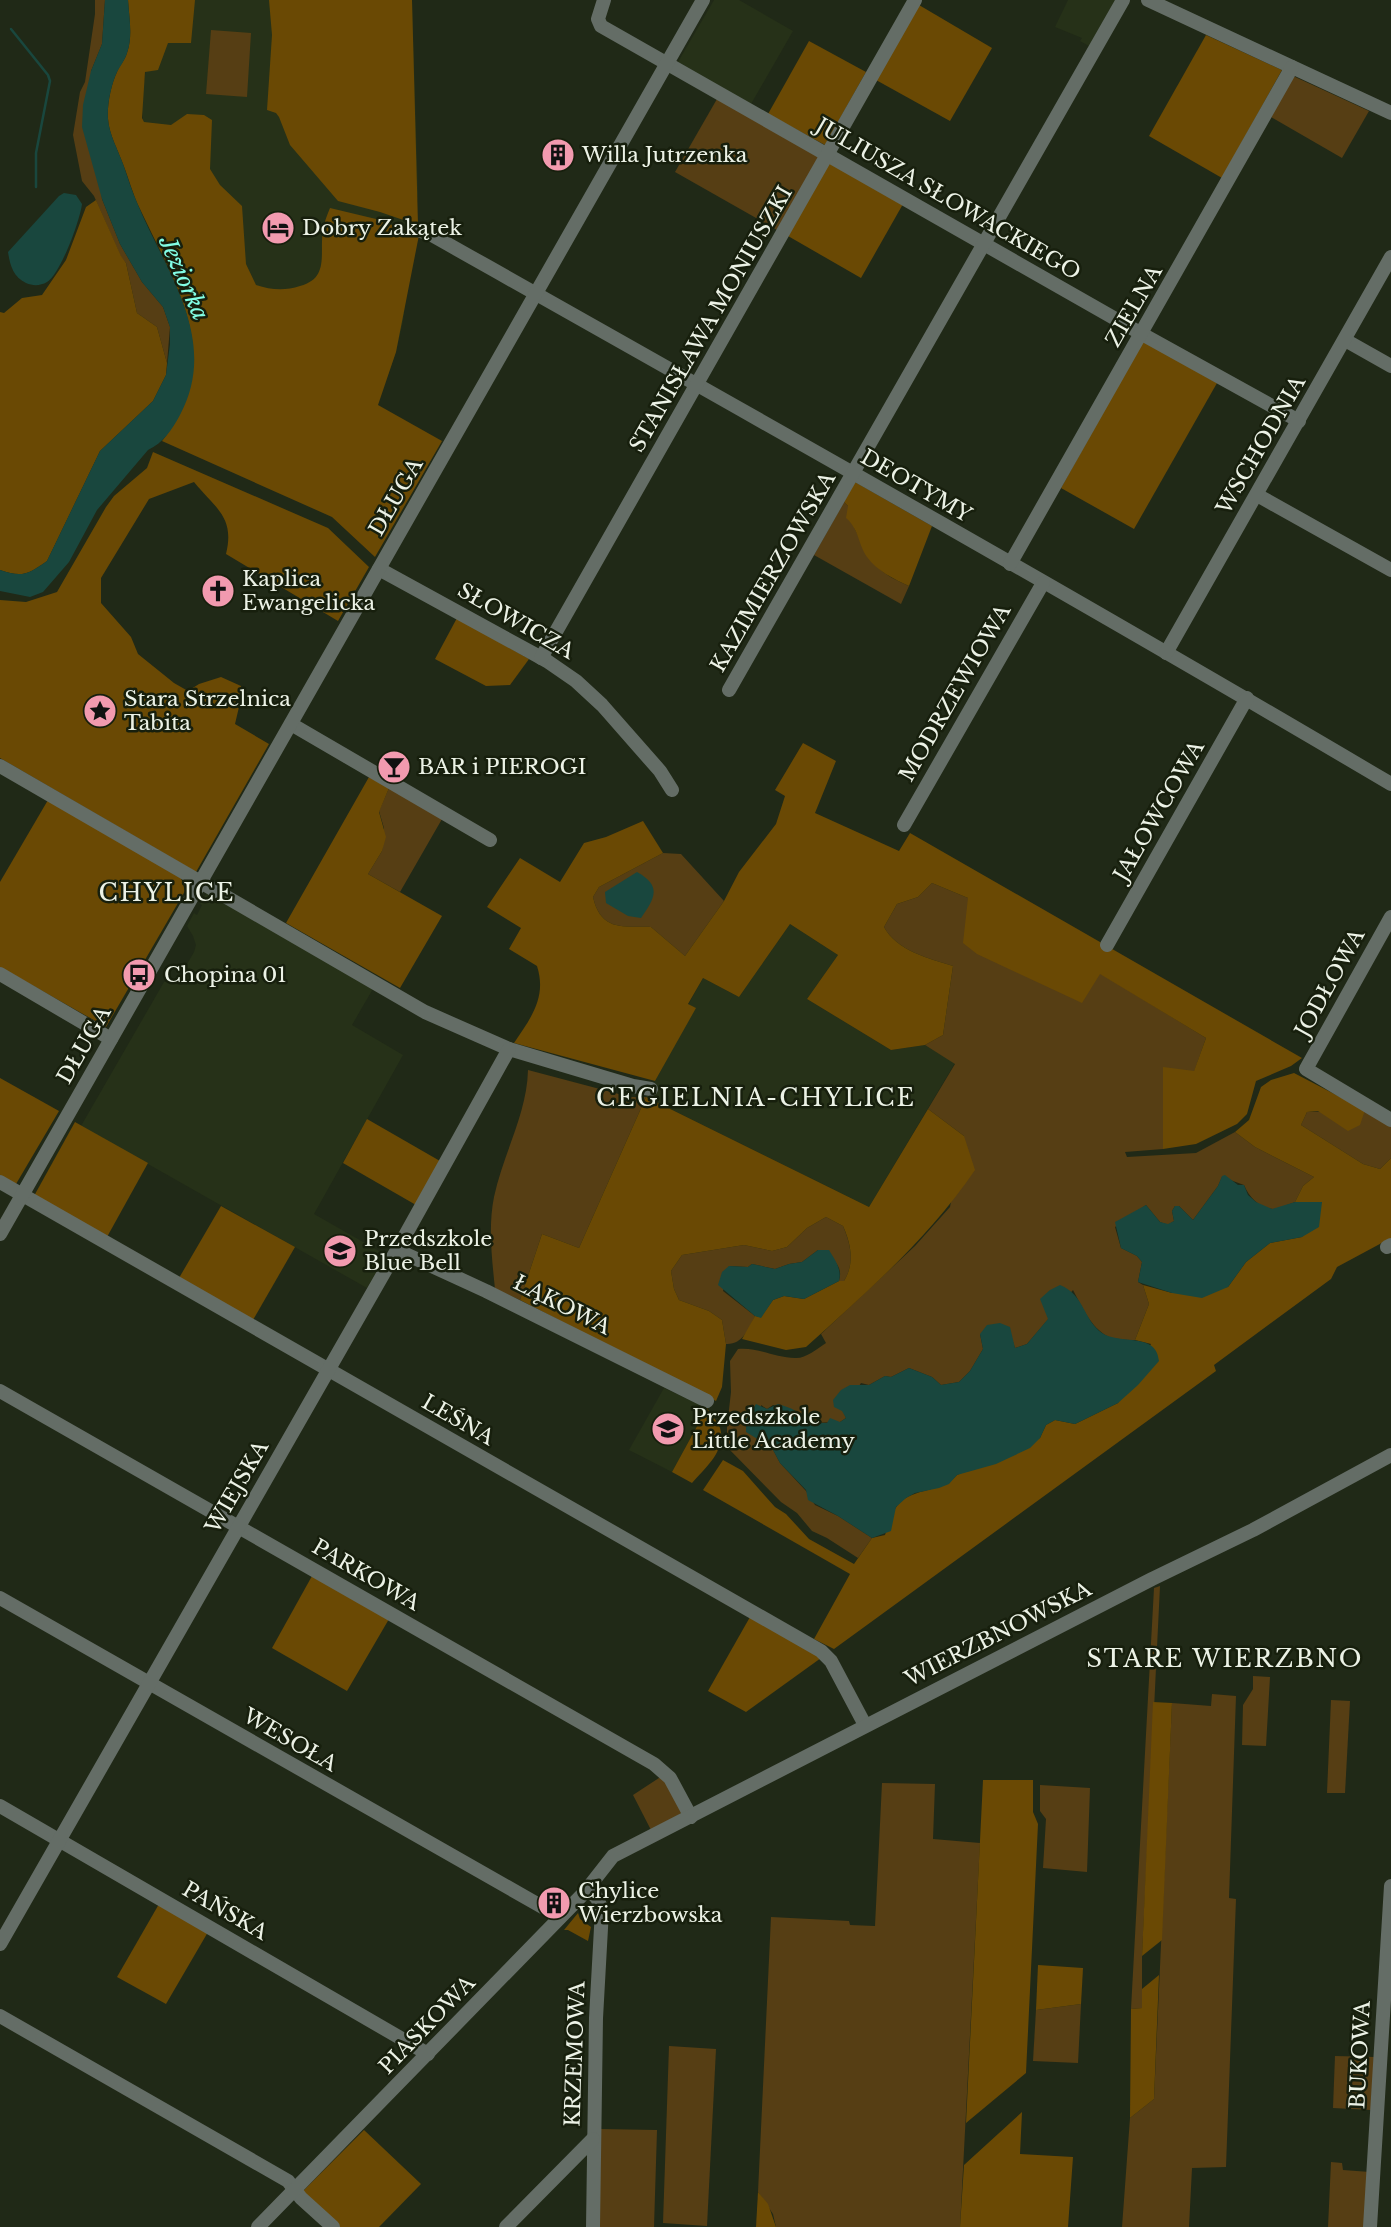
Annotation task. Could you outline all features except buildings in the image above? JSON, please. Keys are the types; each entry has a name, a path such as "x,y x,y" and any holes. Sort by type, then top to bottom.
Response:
{"street":[{"name":"JULIUSZA SŁOWACKIEGO","path":"604,0 598,19 601,26 1299,421"},
{"name":"DŁUGA","path":"0,1234 703,0"},
{"name":"STANISŁAWA MONIUSZKI","path":"541,658 915,0"},
{"name":"KAZIMIERZOWSKA","path":"729,690 1122,0"},
{"path":"1147,0 1391,113"},
{"name":"ZIELNA","path":"1010,564 1292,67"},
{"name":"DEOTYMY","path":"418,230 430,234 537,294 1247,698 1391,784"},
{"name":"WSCHODNIA","path":"1166,653 1391,257"},
{"path":"1345,340 1391,366"},
{"path":"1257,495 1391,570"},
{"name":"SŁOWICZA","path":"379,569 541,658 576,681 602,705 660,771 672,790"},
{"name":"MODRZEWIOWA","path":"904,825 1043,583"},
{"name":"JAŁOWCOWA","path":"1107,945 1247,698"},
{"path":"291,724 490,840"},
{"path":"0,766 425,1012 509,1049 651,1089"},
{"name":"JODŁOWA","path":"1391,917 1306,1069 1391,1120"},
{"path":"0,974 111,1039"},
{"name":"WIEJSKA","path":"0,1944 509,1049"},
{"name":"LEŚNA","path":"0,1182 821,1651 831,1661 865,1725"},
{"name":"ŁĄKOWA","path":"397,1250 486,1291 707,1401"},
{"name":"PARKOWA","path":"0,1391 654,1764 670,1778 691,1817"},
{"name":"WIERZBNOWSKA","path":"624,1851 865,1725 1252,1530 1391,1455"},
{"name":"WESOŁA","path":"0,1598 560,1917"},
{"name":"PAŃSKA","path":"0,1806 428,2054"},
{"name":"PIASKOWA","path":"258,2227 560,1917 613,1856 624,1851"},
{"name":"BUKOWA","path":"1370,2227 1391,1886"},
{"name":"KRZEMOWA","path":"587,1888 600,1903 602,1910 596,2018 593,2227"},
{"path":"0,2016 288,2181 333,2227"},
{"path":"506,2227 593,2138"},
{"path":"571,2161 593,2164"}],"shaded area":[{"path":"95,0 105,0 102,44 91,71 102,199 120,244 142,282 163,307 170,327 167,363 157,327 137,313 126,263 94,196 82,181 73,135 80,92 85,82"},
{"path":"128,0 195,0 191,43 168,43 158,70 145,72 142,118 144,122 171,125 187,114 204,115 212,120 210,169 220,185 242,206 246,264 256,285 289,289 316,277 321,264 323,230 330,208 376,219 419,235 396,352 378,405 442,441 375,557 332,517 162,441 181,411 191,382 193,353 189,324 180,296 138,204 109,125 111,89 129,47"},
{"path":"170,0 412,0 418,193 403,321 396,352 377,405 183,434 141,103 148,54"},
{"path":"269,0 412,0 418,225 338,201 290,145 279,117 267,110 272,35"},
{"path":"714,0 739,0 793,31 751,104 678,62"},
{"path":"1068,0 1115,0 1089,46 1080,41 1082,38 1055,27"},
{"path":"919,5 992,48 950,121 876,80"},
{"path":"211,30 251,33 247,97 206,94"},
{"path":"1206,35 1282,70 1222,178 1149,136"},
{"path":"809,41 866,72 825,145 768,114"},
{"path":"1293,76 1369,111 1342,158 1271,117"},
{"path":"717,99 819,156 777,230 675,172"},
{"path":"829,163 903,204 861,278 788,236"},
{"path":"96,200 126,263 137,313 157,327 167,363 166,375 153,401 100,451 47,561 25,573 14,574 0,570 0,312 4,313 22,298 42,295 66,260 86,207"},
{"path":"1143,341 1217,383 1134,529 1061,488"},
{"path":"153,452 328,528 369,567 338,621 226,554 226,522 194,482 149,499 101,578 101,603 131,637 138,654 188,691 199,684 221,677 241,686 235,724 269,744 196,872 0,758 0,600 26,602 57,592 106,507 114,496 147,468"},
{"path":"855,482 932,526 909,586 886,574 871,562 846,518 848,506 844,502"},
{"path":"844,502 848,506 859,537 876,565 887,575 909,586 901,604 814,555"},
{"path":"457,618 529,659 510,685 486,686 435,659"},
{"path":"803,743 836,761 815,813 899,851 910,833 1302,1058 1291,1066 1256,1081 1247,1114 1237,1124 1196,1144 1163,1149 1163,1067 1194,1071 1206,1038 1100,974 1082,1003 977,954 963,943 968,898 932,883 918,897 897,904 884,927 905,948 953,966 943,1035 925,1045 891,1050 807,999 838,955 790,924 739,997 703,978 688,1004 696,1008 655,1081 514,1043 536,1007 540,977 537,966 509,949 521,928 487,907 520,858 560,882 584,843 643,821 663,853 599,887 593,897 597,908 608,922 623,926 651,927 685,956 724,901 739,872 776,824 785,796 775,790"},
{"path":"369,777 389,788 379,812 386,837 382,851 368,874 442,916 400,988 286,923"},
{"path":"389,788 442,819 400,892 368,874 382,851 384,828 379,811"},
{"path":"48,800 181,878 185,891 106,1027 0,967 0,882"},
{"path":"663,853 681,854 724,901 685,956 651,927 623,926 608,922 597,908 593,897 599,887"},
{"path":"932,883 968,898 1100,973 1206,1038 1194,1072 1163,1068 1163,1149 1125,1152 1127,1157 1196,1153 1235,1132 1255,1147 1314,1177 1303,1186 1295,1202 1273,1209 1263,1207 1255,1201 1244,1185 1222,1177 1193,1220 1179,1206 1175,1206 1172,1211 1174,1221 1168,1225 1160,1222 1146,1205 1115,1227 1121,1248 1137,1256 1142,1262 1138,1282 1143,1285 1149,1304 1135,1340 1121,1340 1105,1335 1089,1318 1073,1290 1027,1344 1015,1348 1013,1342 980,1334 983,1349 970,1371 959,1382 941,1385 932,1377 909,1368 869,1385 861,1383 843,1411 846,1418 840,1422 807,1423 801,1413 773,1405 767,1409 761,1405 759,1442 772,1448 780,1463 815,1505 872,1538 858,1558 812,1531 797,1513 781,1502 727,1447 730,1361 738,1349 799,1358 826,1343 821,1334 915,1246 950,1207 964,1136 928,1109 955,1064 925,1045 943,1035 953,966 905,948 884,927 897,904 918,897"},
{"path":"208,891 374,987 352,1025 403,1055 314,1214 386,1255 367,1288 81,1126 164,982 179,978 194,952 196,945 187,926 194,913 197,915"},
{"path":"790,924 838,955 807,999 891,1050 925,1045 955,1063 869,1207 646,1097 695,1008 688,1005 703,978 739,997"},
{"path":"528,1070 630,1097 646,1097 579,1248 542,1234 520,1300 495,1289 491,1220 498,1181 524,1102"},
{"path":"1294,1073 1365,1110 1360,1125 1348,1131 1318,1111 1307,1112 1301,1125 1363,1164 1380,1169 1391,1158 1391,1238 1337,1267 1331,1279 1214,1365 1216,1371 834,1649 814,1639 850,1574 703,1490 723,1460 743,1471 775,1507 786,1514 809,1539 854,1564 872,1538 885,1535 895,1509 908,1497 942,1486 957,1475 1040,1438 1046,1425 1055,1420 1075,1424 1118,1403 1151,1344 1135,1340 1149,1304 1143,1285 1172,1293 1228,1287 1246,1262 1270,1243 1302,1237 1322,1202 1295,1202 1303,1186 1314,1177 1255,1147 1235,1132 1249,1120 1261,1087 1271,1080"},
{"path":"0,1078 59,1111 16,1184 0,1175"},
{"path":"646,1097 869,1207 928,1109 964,1136 975,1170 917,1242 806,1347 786,1350 742,1339 755,1316 761,1317 773,1300 784,1296 804,1299 844,1281 850,1267 851,1254 843,1226 826,1217 807,1228 787,1247 772,1251 744,1245 682,1255 671,1271 679,1300 709,1311 722,1320 726,1344 722,1387 716,1401 520,1300 542,1234 579,1248"},
{"path":"1365,1110 1391,1127 1391,1158 1380,1169 1363,1164 1301,1125 1307,1112"},
{"path":"367,1119 440,1161 416,1205 343,1163"},
{"path":"75,1122 148,1163 107,1237 34,1196"},
{"path":"221,1206 295,1247 253,1320 179,1278"},
{"path":"826,1217 843,1226 848,1240 851,1261 844,1281 839,1281 840,1270 835,1262 818,1250 802,1262 775,1269 752,1264 748,1267 729,1266 723,1291 755,1316 744,1335 736,1342 726,1344 722,1320 709,1311 679,1300 671,1271 682,1255 744,1245 772,1251 787,1247 807,1228"},
{"name":"Przedszkole Little Academy","path":"664,1388 707,1408 672,1472 629,1450"},
{"path":"707,1408 720,1428 720,1444 714,1458 692,1483 672,1472"},
{"path":"312,1576 389,1619 347,1691 272,1648"},
{"path":"1160,1586 1142,1956 1142,2008 1131,2009 1154,1588"},
{"path":"750,1617 821,1658 746,1712 708,1691"},
{"path":"1253,1676 1270,1677 1266,1746 1242,1745 1243,1705 1253,1689"},
{"path":"1212,1694 1236,1696 1229,1898 1236,1899 1226,2167 1192,2168 1189,2227 1122,2227 1130,2118 1154,2099 1172,1703 1211,1706"},
{"path":"1331,1700 1350,1701 1345,1793 1327,1793"},
{"path":"1153,1702 1172,1703 1162,1940 1142,1956"},
{"path":"662,1776 682,1813 651,1830 633,1795"},
{"path":"983,1780 1033,1780 1033,1812 1038,1824 1026,2073 966,2123"},
{"path":"882,1783 935,1784 933,1839 980,1843 960,2227 776,2227 773,2214 758,2192 771,1917 849,1921 850,1925 875,1926"},
{"path":"1040,1785 1090,1788 1087,1872 1043,1868 1046,1819 1040,1811"},
{"path":"159,1904 208,1932 166,2004 117,1977"},
{"path":"578,1913 580,1919 591,1927 588,1941 564,1930"},
{"path":"1038,1965 1083,1968 1081,2004 1036,2010"},
{"path":"1159,1975 1154,2099 1130,2118 1131,2009 1142,2008 1142,1989"},
{"path":"1081,2004 1078,2063 1033,2061 1036,2010"},
{"path":"669,2046 716,2049 707,2226 663,2223"},
{"path":"1335,2056 1374,2057 1371,2110 1333,2108"},
{"path":"1022,2112 1020,2154 1073,2157 1068,2227 960,2227 964,2165"},
{"path":"599,2129 657,2130 654,2227 600,2227"},
{"path":"364,2130 421,2184 379,2227 326,2227 296,2198"},
{"path":"1331,2162 1342,2163 1343,2170 1370,2172 1366,2227 1328,2227"},
{"path":"758,2192 768,2204 776,2227 756,2227"}],"water":[{"path":"105,0 128,0 130,26 127,53 115,77 110,95 110,130 136,200 184,307 192,333 194,360 191,387 180,415 170,431 163,440 148,450 97,510 69,562 43,592 30,597 0,591 0,570 14,574 25,573 47,561 100,451 153,401 166,375 170,344 170,327 163,307 142,282 120,244 102,199 82,127 83,105 91,71 102,44"},
{"path":"64,193 76,195 82,204 78,222 69,246 52,277 42,284 31,285 18,277 13,270 8,252"},
{"path":"637,872 650,882 654,893 641,918 628,916 606,903 605,892"},
{"path":"1225,1175 1238,1185 1244,1185 1248,1195 1256,1202 1272,1209 1295,1202 1322,1202 1319,1227 1302,1237 1270,1243 1246,1262 1228,1287 1202,1298 1172,1293 1138,1282 1142,1262 1137,1256 1121,1248 1115,1222 1146,1205 1160,1222 1168,1224 1174,1221 1172,1211 1175,1206 1179,1206 1193,1220"},
{"path":"818,1250 829,1250 839,1269 839,1281 804,1299 784,1296 773,1300 761,1318 718,1285 722,1272 729,1266 748,1267 752,1264 775,1269 802,1262"},
{"path":"1060,1285 1074,1295 1102,1333 1152,1346 1159,1361 1118,1403 1075,1424 1055,1420 1046,1425 1040,1438 1030,1448 996,1464 957,1475 949,1484 906,1498 896,1507 891,1531 872,1538 808,1500 806,1490 780,1463 772,1448 746,1432 746,1419 756,1404 767,1409 778,1404 787,1407 808,1423 827,1423 830,1418 840,1422 846,1418 842,1411 834,1407 833,1400 841,1390 850,1385 869,1385 909,1368 932,1377 941,1385 959,1382 970,1371 983,1349 980,1334 987,1325 1000,1323 1010,1327 1015,1348 1027,1344 1048,1319 1040,1299"}],"waterway":[{"path":"11,29 50,81 36,153 36,187"}],"place":[{"name":"Willa Jutrzenka","path":"558,155"},
{"name":"Dobry Zakątek","path":"278,228"},
{"name":"Kaplica Ewangelicka","path":"218,591"},
{"name":"Stara Strzelnica Tabita","path":"100,711"},
{"name":"BAR i PIEROGI","path":"394,767"},
{"name":"Chopina 01","path":"139,975"},
{"name":"Przedszkole Blue Bell","path":"340,1251"},
{"name":"Przedszkole Little Academy","path":"668,1429"},
{"name":"Chylice Wierzbowska","path":"554,1903"}],"district":[{"name":"CHYLICE","path":"167,893"},
{"name":"CEGIELNIA-CHYLICE","path":"756,1098"},
{"name":"STARE WIERZBNO","path":"1225,1659"}],"water label":[{"name":"Jeziorka","path":"184,278"}]}
